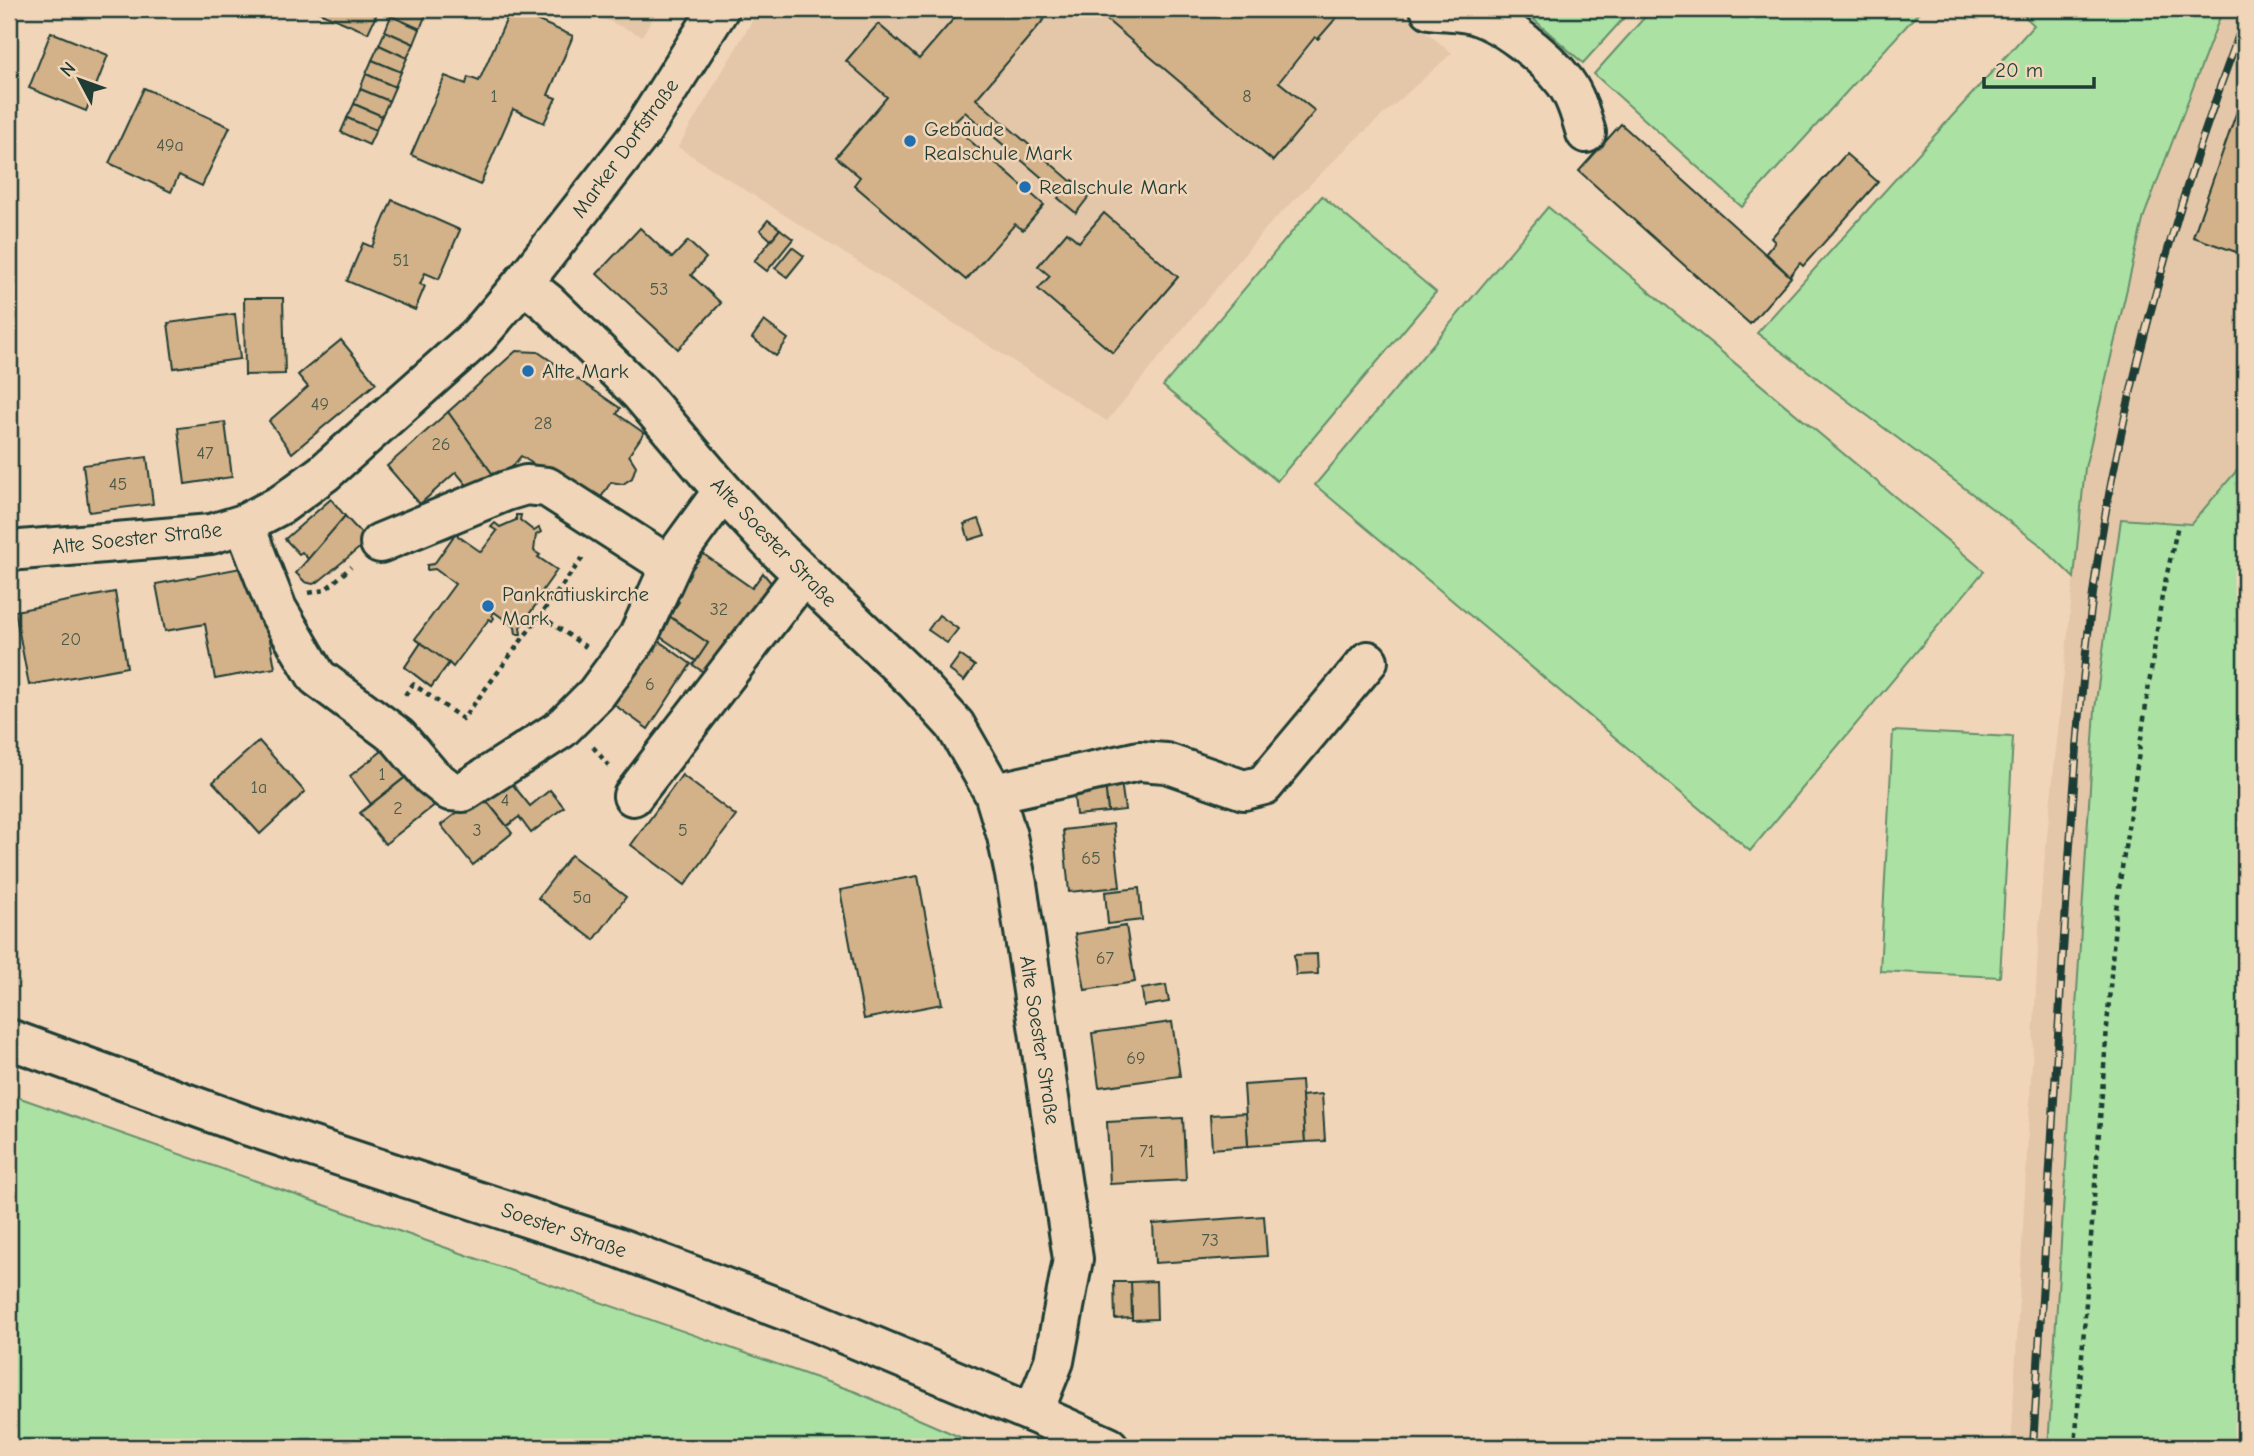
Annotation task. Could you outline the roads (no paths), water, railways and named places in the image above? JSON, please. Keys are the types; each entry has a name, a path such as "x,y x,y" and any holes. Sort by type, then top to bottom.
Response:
{"street":[{"name":"Marker Dorfstraße","path":"523,283 640,134 719,9"},
{"path":"1430,9 1470,13 1513,34 1552,67 1566,84 1578,107 1586,133"},
{"name":"Alte Soester Straße","path":"9,551 211,534 244,524 282,503 324,472 478,336 523,283 548,303 640,393 723,491 803,575 915,681 955,726 994,793 1007,835 1017,884 1073,1259 1054,1361 1033,1413"},
{"path":"380,543 526,485 547,488 670,566"},
{"path":"244,524 274,602 317,677 398,737 431,776 450,792 463,792 568,722 596,694 638,637 670,566 723,491"},
{"path":"633,796 803,575"},
{"path":"994,793 1126,762 1151,761 1166,763 1244,790 1264,785 1368,660"},
{"name":"Soester Straße","path":"9,1039 246,1125 617,1247 818,1323 1109,1447"}],"railway":[{"path":"2033,1447 2073,799 2081,697 2100,545 2126,410 2160,278 2200,147 2245,18"}],"place":[{"name":"Gebäude Realschule Mark","path":"910,141"},
{"name":"Realschule Mark","path":"1025,187"},
{"name":"Alte Mark","path":"528,371"},
{"name":"Pankratiuskirche Mark","path":"488,606"}]}
